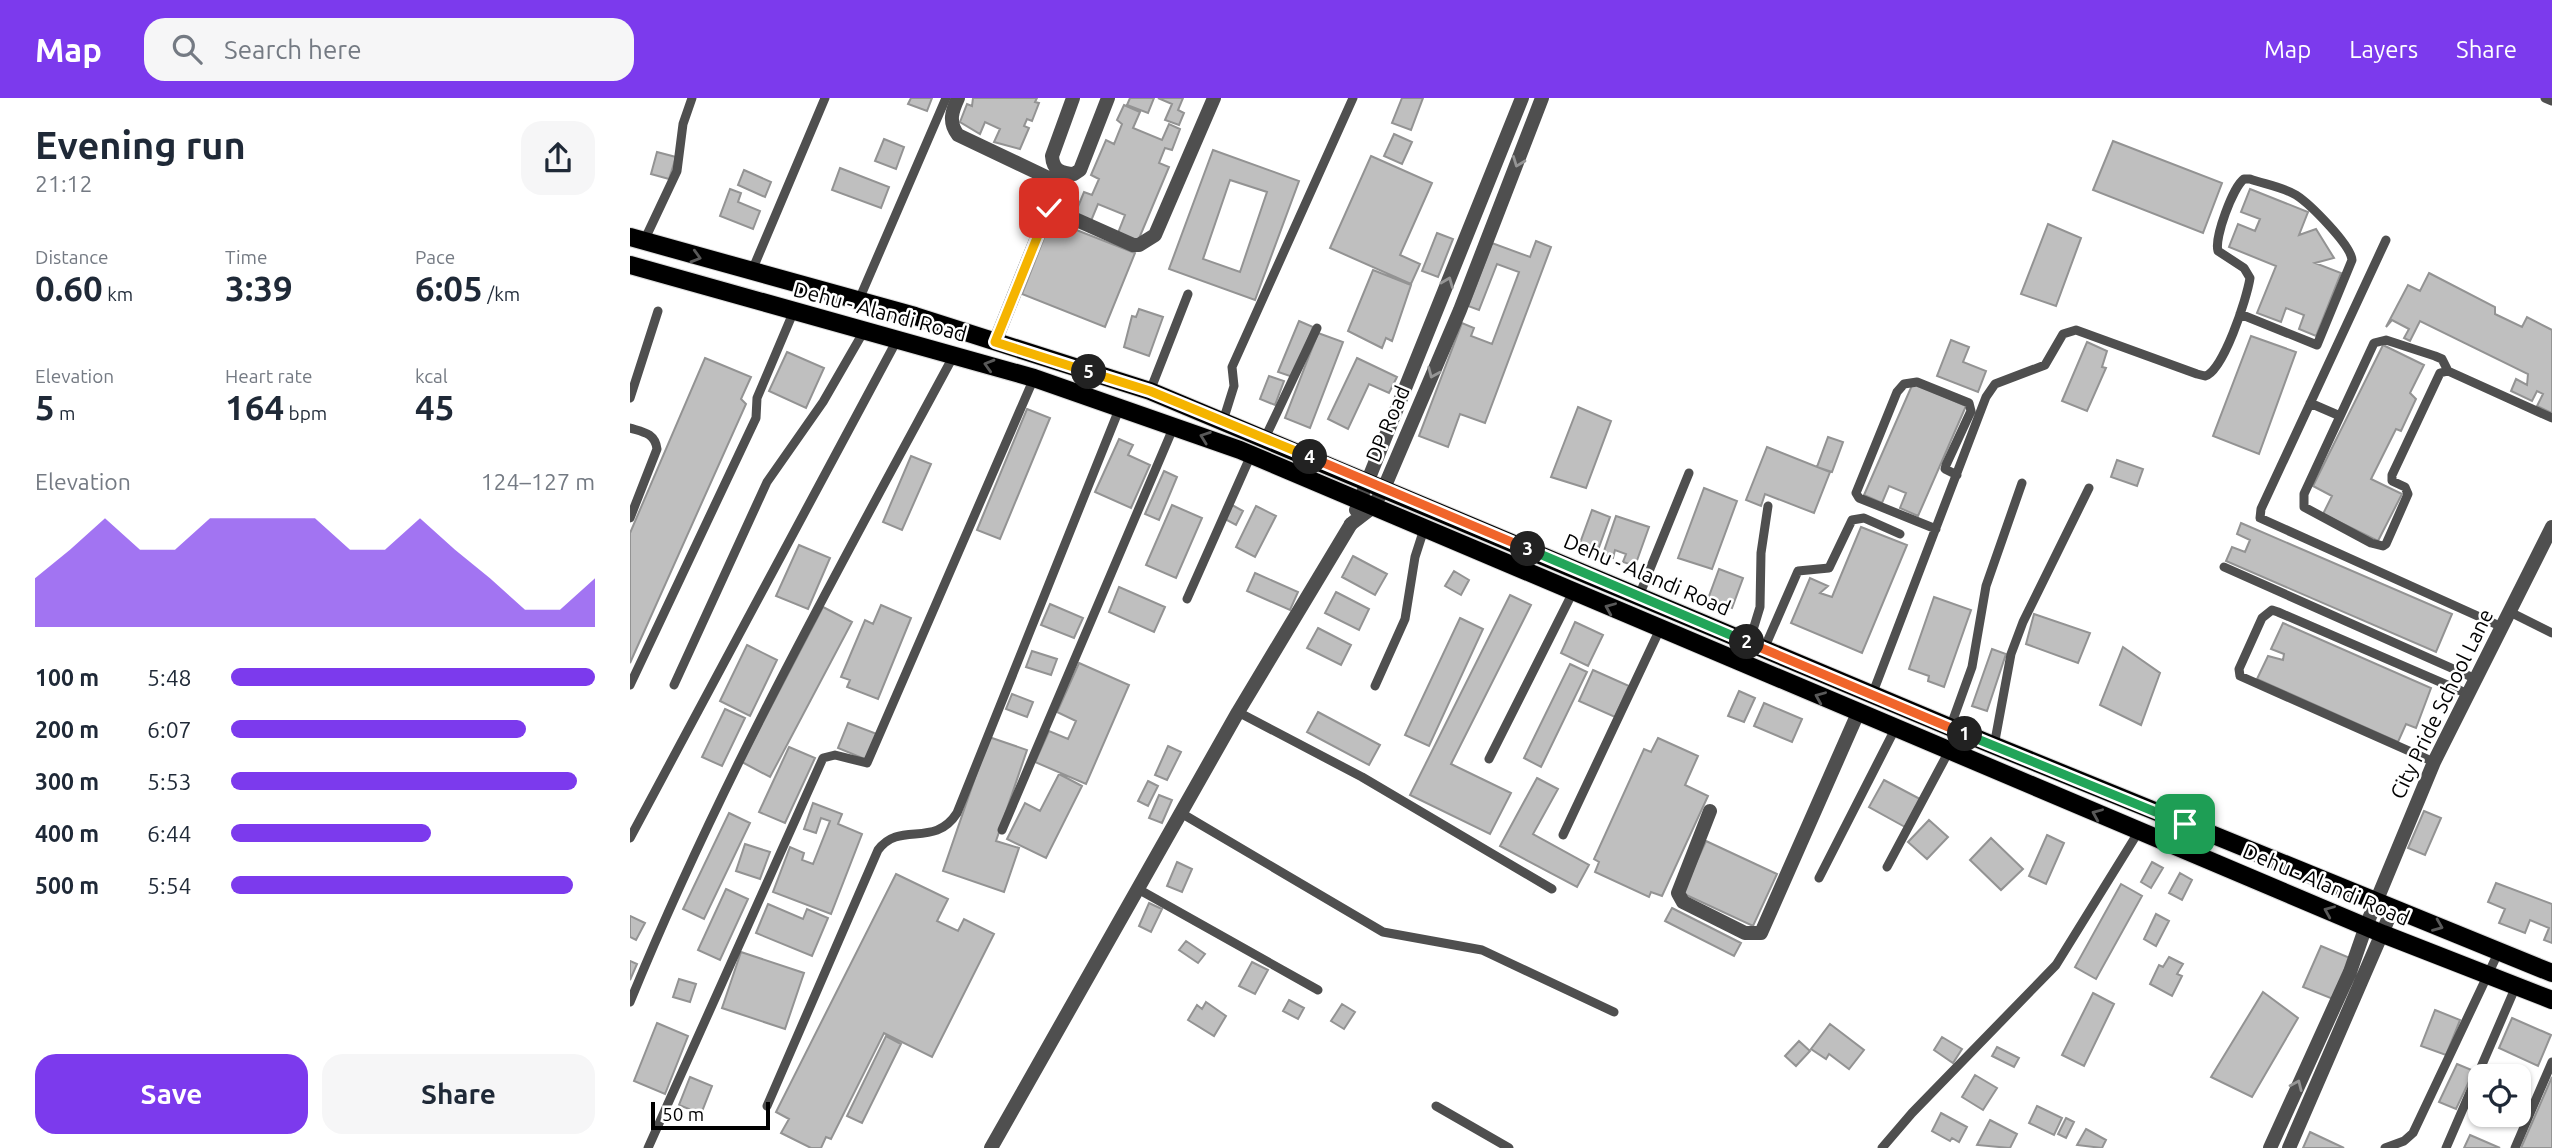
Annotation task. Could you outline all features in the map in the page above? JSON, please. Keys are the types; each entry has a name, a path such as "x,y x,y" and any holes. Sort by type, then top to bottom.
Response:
{"main road":[{"name":"Dehu - Alandi Road","path":"637,239 995,342 1156,393 1950,728 2552,973"},
{"name":"Dehu - Alandi Road","path":"630,265 793,313 1034,378 1251,455 2383,934 2552,1000"},
{"path":"1153,418 1156,393"}],"street":[{"path":"958,98 951,117 952,127 958,135 1061,178 1080,170 1108,98"},
{"path":"1061,178 1053,165 1052,156 1073,98"},
{"path":"1049,208 1133,245 1148,241 1155,235 1214,98"},
{"name":"DP Road","path":"1375,485 1522,98"},
{"name":"DP Road","path":"1238,712 1351,524 1366,504 1460,310 1542,98"},
{"path":"995,342 1061,178"},
{"name":"City Pride School Lane","path":"2270,1148 2350,972 2376,901 2434,762 2552,527"},
{"path":"991,1148 1238,712"},
{"path":"1710,811 1678,892 1684,902 1745,933 1761,933 1858,713"},
{"path":"2289,1148 2393,908"}],"lane":[{"path":"637,239 677,171 683,124 692,98"},
{"path":"751,273 825,98"},
{"path":"858,302 946,98"},
{"path":"1223,421 1234,386 1232,367 1353,98"},
{"path":"2545,98 2552,101"},
{"path":"1872,695 1989,391 2002,381 2045,365 2058,341 2069,330 2086,331 2205,376 2217,369 2249,285 2248,271 2218,251 2216,240 2236,188 2244,179 2250,179 2291,192 2305,202 2348,248 2352,260 2315,347 2240,314"},
{"path":"2386,240 2261,509 2260,518 2502,627"},
{"path":"1156,393 1188,294"},
{"path":"630,398 658,311"},
{"path":"630,685 756,418 757,398 793,313"},
{"path":"1265,438 1317,328"},
{"path":"674,685 767,482 823,402 864,331"},
{"path":"630,838 897,340"},
{"path":"2448,371 2440,373 2434,379 2392,475 2392,481 2404,487 2407,494 2383,546 2371,543 2304,507 2304,494 2374,343 2379,340 2435,356 2441,359 2448,371 2552,418"},
{"path":"630,1002 666,914 800,641 954,355"},
{"path":"648,1148 823,758 835,755 867,763 1034,378"},
{"path":"1936,529 1859,498 1856,493 1897,392 1904,384 1917,382 1969,403 1971,411 1945,469 1956,475"},
{"path":"2310,403 2340,416"},
{"path":"767,1106 878,850 888,838 941,830 950,824 957,813 1119,407"},
{"path":"1002,830 1174,426"},
{"path":"630,428 650,435 656,441 657,449 630,518"},
{"path":"1187,599 1251,455"},
{"path":"1639,596 1689,473"},
{"path":"1950,728 1972,667 1986,586 2022,483"},
{"path":"1994,746 2011,654 2023,622 2089,488"},
{"path":"1757,646 1761,553 1768,506"},
{"path":"1757,646 1795,575 1804,569 1829,568 1852,520 1864,518 1900,534"},
{"path":"1375,687 1409,605 1415,557 1424,529"},
{"path":"2224,567 2476,679"},
{"path":"1489,759 1573,592"},
{"path":"2434,762 2240,676 2239,669 2262,618 2272,610 2278,612 2468,695"},
{"path":"2510,611 2552,633"},
{"path":"1563,835 1660,629"},
{"path":"1238,712 1362,777 1552,889"},
{"path":"1819,878 1895,729"},
{"path":"1887,867 1949,751"},
{"path":"1181,813 1383,932 1482,950 1615,1012"},
{"path":"1882,1148 1912,1113 2056,965 2139,831"},
{"path":"1138,889 1318,990"},
{"path":"2385,1148 2404,1141 2413,1133 2499,951"},
{"path":"2446,1148 2516,986"},
{"path":"2515,1148 2552,1062"},
{"path":"1436,1106 1509,1148"}],"building":[{"path":"911,98 932,98 927,111 908,104"},
{"path":"973,98 1037,98 1035,102 1039,103 1032,121 1027,119 1024,126 1029,128 1020,149 994,142 1000,129 985,122 980,134 960,122 967,104 972,106"},
{"path":"1130,98 1154,98 1148,113 1127,105"},
{"path":"1158,98 1183,98 1178,110 1184,113 1179,125 1165,120 1172,104"},
{"path":"1402,98 1423,98 1411,130 1392,123"},
{"path":"1124,105 1140,112 1133,128 1162,140 1169,124 1180,129 1172,150 1165,148 1159,163 1169,167 1138,241 1118,233 1125,215 1098,204 1091,221 1075,214 1084,192 1092,195 1099,179 1091,175 1106,140 1114,144 1122,124 1117,120"},
{"path":"1394,134 1412,142 1402,164 1384,156"},
{"path":"884,139 904,147 896,169 875,161"},
{"path":"2113,141 2222,183 2203,233 2093,190"},
{"path":"1213,150 1299,181 1255,300 1169,269","holes":["1230,180 1267,192 1240,272 1203,259"]},
{"path":"657,152 676,157 669,179 651,174"},
{"path":"1371,156 1432,183 1400,255 1420,264 1411,284 1330,248"},
{"path":"840,168 889,187 881,208 832,190"},
{"path":"744,170 771,182 765,197 738,185"},
{"path":"730,189 741,193 738,202 760,211 753,229 720,216"},
{"path":"2250,189 2308,212 2299,235 2316,229 2334,258 2315,263 2341,273 2316,336 2299,329 2304,315 2286,308 2281,322 2257,313 2276,266 2229,247 2238,224 2255,231 2260,219 2241,212"},
{"path":"1051,220 1135,253 1105,327 1022,294"},
{"path":"2048,224 2081,238 2056,306 2021,294"},
{"path":"1437,233 1453,239 1438,277 1422,271"},
{"path":"1536,241 1551,247 1485,423 1460,414 1448,447 1419,436 1462,323 1474,328 1471,336 1492,344 1519,272 1497,264 1479,310 1468,306 1492,243 1530,257"},
{"path":"1373,270 1411,285 1392,341 1386,338 1382,348 1348,331"},
{"path":"2429,273 2495,307 2495,314 2522,327 2527,317 2552,330 2552,413 2537,406 2543,394 2537,391 2532,401 2511,391 2516,379 2527,385 2528,374 2420,321 2410,341 2404,338 2409,329 2392,320 2386,327 2408,285 2420,291"},
{"path":"1139,309 1163,317 1149,356 1124,347 1132,316 1136,317"},
{"path":"1299,321 1313,327 1293,377 1278,372"},
{"path":"1318,333 1343,342 1310,428 1285,418"},
{"path":"2251,336 2296,352 2259,454 2213,436"},
{"path":"1951,340 1969,347 1963,362 1986,371 1978,392 1937,376"},
{"path":"2087,342 2107,351 2102,367 2106,368 2087,411 2062,401"},
{"path":"2383,345 2424,365 2410,393 2416,399 2401,431 2396,429 2371,479 2402,494 2378,541 2323,514 2332,496 2313,486"},
{"path":"787,352 824,368 806,408 769,391"},
{"path":"705,358 751,377 741,399 746,404 630,663 630,533"},
{"path":"1357,358 1397,377 1389,393 1369,384 1348,429 1328,419"},
{"path":"1269,376 1284,381 1275,405 1260,399"},
{"path":"1913,383 1966,406 1918,516 1900,508 1906,493 1889,486 1882,503 1864,495"},
{"path":"1578,407 1611,421 1586,488 1551,477"},
{"path":"1027,409 1050,418 1000,539 977,530"},
{"path":"1828,437 1843,442 1832,472 1817,467"},
{"path":"1119,439 1133,445 1128,455 1150,465 1131,508 1095,492"},
{"path":"1767,447 1830,472 1814,513 1765,494 1761,506 1746,500"},
{"path":"911,456 931,464 902,530 883,522"},
{"path":"2117,460 2143,469 2137,486 2111,477"},
{"path":"1164,471 1177,477 1159,520 1145,514"},
{"path":"1704,488 1737,501 1712,569 1678,558"},
{"path":"1172,505 1202,518 1176,578 1146,565"},
{"path":"1232,505 1243,511 1236,525 1225,519"},
{"path":"1256,506 1276,516 1255,557 1236,547"},
{"path":"1592,510 1610,517 1598,550 1580,543"},
{"path":"1616,516 1649,527 1635,566 1623,562 1626,554 1615,550 1613,558 1603,554"},
{"path":"2241,523 2452,614 2436,652 2226,561 2232,547 2245,552 2250,540 2237,534"},
{"path":"1861,527 1907,545 1862,653 1791,623 1810,578 1828,586 1820,593 1832,597"},
{"path":"799,545 830,558 808,609 776,596"},
{"path":"1353,556 1387,574 1375,595 1342,577"},
{"path":"1719,569 1743,578 1732,608 1708,599"},
{"path":"1454,571 1469,580 1461,595 1445,586"},
{"path":"1255,573 1298,592 1290,610 1247,591"},
{"path":"1119,587 1165,607 1154,632 1109,612"},
{"path":"1336,592 1369,609 1359,630 1325,613"},
{"path":"1510,595 1531,605 1451,764 1511,793 1490,834 1410,795"},
{"path":"1934,597 1971,610 1944,687 1928,681 1929,676 1909,669"},
{"path":"1050,604 1083,618 1074,638 1041,625"},
{"path":"881,605 911,618 878,699 847,687 850,680 841,677 865,620 873,624"},
{"path":"823,607 852,622 770,777 742,762"},
{"path":"2034,614 2090,633 2078,663 2026,644"},
{"path":"1460,618 1483,629 1429,746 1405,735"},
{"path":"1575,622 1603,635 1588,666 1561,653"},
{"path":"2283,623 2431,688 2416,728 2406,724 2398,742 2257,679 2268,656 2283,660 2284,654 2271,649"},
{"path":"1318,628 1351,645 1341,665 1307,648"},
{"path":"747,645 777,660 750,716 720,701"},
{"path":"2123,647 2160,673 2141,725 2100,705"},
{"path":"1992,649 2006,654 1987,711 1972,706"},
{"path":"1032,651 1057,659 1051,675 1026,667"},
{"path":"1079,663 1129,685 1086,784 1035,762 1049,731 1068,739 1076,721 1057,712"},
{"path":"1570,664 1587,672 1541,767 1524,758"},
{"path":"1593,670 1629,686 1615,717 1579,701"},
{"path":"1739,691 1755,698 1744,722 1728,716"},
{"path":"1012,694 1033,702 1027,717 1006,709"},
{"path":"1764,703 1802,719 1792,742 1754,726"},
{"path":"725,709 745,718 722,766 702,757"},
{"path":"1318,712 1380,745 1369,765 1307,732"},
{"path":"848,723 877,734 867,760 838,748"},
{"path":"989,737 1027,750 996,841 1019,848 1004,892 943,871"},
{"path":"1658,738 1698,756 1685,785 1708,796 1662,896 1651,892 1649,897 1595,872 1599,862 1594,859 1644,749 1651,752"},
{"path":"1168,746 1181,752 1167,780 1155,775"},
{"path":"789,747 815,758 785,823 759,812"},
{"path":"1059,774 1082,786 1046,858 1007,839 1025,803 1040,811"},
{"path":"1537,778 1558,789 1533,834 1589,865 1577,887 1500,846"},
{"path":"1884,780 1920,799 1905,827 1869,807"},
{"path":"1148,781 1158,786 1148,806 1138,801"},
{"path":"1159,795 1172,800 1162,823 1149,818"},
{"path":"813,803 842,814 838,824 862,834 831,914 773,892 790,847 804,853 802,860 813,864 830,821 821,818 816,833 804,829"},
{"path":"2424,811 2441,818 2425,855 2408,848"},
{"path":"729,813 750,823 704,919 683,909"},
{"path":"1929,820 1948,837 1927,859 1908,842"},
{"path":"2047,835 2064,843 2046,884 2029,876"},
{"path":"1991,838 2023,869 2001,890 1970,860"},
{"path":"1706,841 1777,874 1753,926 1682,893"},
{"path":"745,844 770,852 760,879 736,871"},
{"path":"1177,862 1192,869 1182,892 1167,886"},
{"path":"2152,862 2163,868 2151,888 2141,882"},
{"path":"2180,873 2192,880 2182,900 2169,893"},
{"path":"896,874 948,899 937,921 958,931 964,919 994,934 932,1057 884,1033 831,1139 826,1137 821,1148 811,1148 781,1133 789,1119 776,1112"},
{"path":"2496,883 2552,904 2552,943 2544,940 2549,928 2530,920 2525,933 2499,923 2505,909 2488,902"},
{"path":"2121,884 2142,896 2096,979 2075,967"},
{"path":"726,889 748,899 720,960 698,950"},
{"path":"1149,903 1162,909 1151,932 1139,926"},
{"path":"768,904 803,919 807,909 828,918 812,956 756,933"},
{"path":"1672,908 1741,943 1734,956 1665,921"},
{"path":"2156,914 2169,921 2156,946 2144,939"},
{"path":"630,916 645,923 636,940 630,937"},
{"path":"1186,941 1205,954 1198,963 1179,950"},
{"path":"2321,946 2350,958 2333,999 2303,987"},
{"path":"741,952 804,973 785,1029 722,1008"},
{"path":"2169,957 2183,964 2177,974 2182,976 2172,996 2150,984 2159,965 2163,967"},
{"path":"630,961 637,964 630,980"},
{"path":"1252,962 1268,970 1255,994 1239,986"},
{"path":"679,979 696,984 690,1002 673,997"},
{"path":"2263,992 2298,1018 2252,1097 2211,1077"},
{"path":"2093,993 2114,1004 2084,1066 2062,1055"},
{"path":"1289,1000 1304,1008 1298,1019 1283,1011"},
{"path":"1206,1002 1226,1016 1214,1036 1188,1020 1197,1005 1202,1009"},
{"path":"1342,1004 1355,1012 1344,1029 1331,1021"},
{"path":"2435,1010 2460,1020 2446,1055 2421,1046"},
{"path":"2512,1018 2551,1035 2538,1066 2499,1048"},
{"path":"657,1023 688,1036 665,1094 634,1081"},
{"path":"1830,1024 1864,1050 1849,1069 1829,1054 1826,1059 1811,1049"},
{"path":"886,1036 901,1044 862,1123 847,1116"},
{"path":"1942,1037 1962,1049 1953,1063 1934,1050"},
{"path":"1799,1041 1810,1051 1796,1066 1785,1056"},
{"path":"1997,1047 2019,1058 2014,1067 1992,1056"},
{"path":"2457,1064 2468,1069 2468,1084 2456,1109 2439,1102"},
{"path":"1975,1075 1997,1088 1983,1110 1962,1097"},
{"path":"690,1077 712,1086 701,1114 679,1105"},
{"path":"2552,1077 2552,1148 2521,1148"},
{"path":"2037,1106 2062,1118 2054,1135 2029,1123"},
{"path":"1941,1113 1967,1127 1959,1142 1952,1138 1950,1141 1932,1131"},
{"path":"2066,1118 2074,1122 2066,1138 2058,1134"},
{"path":"1990,1120 2017,1134 2010,1148 1977,1145"},
{"path":"2086,1129 2106,1140 2102,1148 2077,1145"},
{"path":"2310,1132 2344,1148 2303,1148"},
{"path":"2470,1135 2500,1148 2464,1148"}],"route":[{"path":"1049,208 995,342 1150,391 2185,824"}]}
